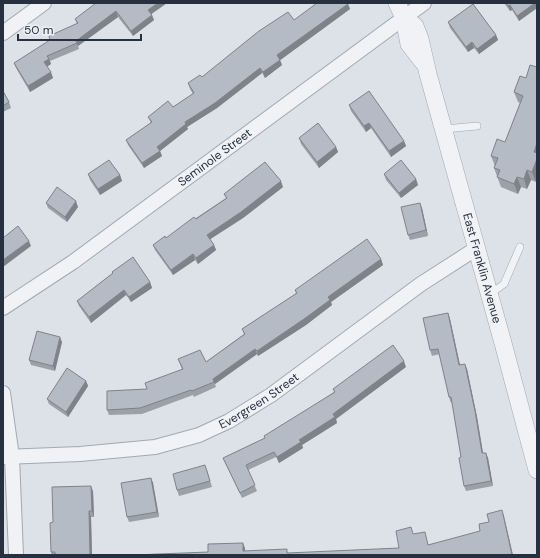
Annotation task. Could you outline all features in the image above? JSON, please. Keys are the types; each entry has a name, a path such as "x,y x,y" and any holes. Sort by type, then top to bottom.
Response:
{"street":[{"path":"3,33 44,3"},
{"name":"Seminole Street","path":"3,308 74,262 401,10 424,3"},
{"name":"East Franklin Avenue","path":"401,10 409,44 426,66 490,294 537,470"},
{"name":"Evergreen Street","path":"8,457 80,454 155,447 199,436 229,421 271,395 421,284 477,248"},
{"path":"3,393 16,555"}],"lane":[{"path":"444,129 477,126"},
{"path":"490,294 504,284 520,247"}],"building":[{"path":"96,3 158,3 148,10 152,15 131,31 116,11 76,41 77,43 47,56 49,59 44,62 51,72 28,86 14,63 50,40 49,36 78,23 75,19"},
{"path":"317,3 348,4 277,55 280,60 263,72 260,68 215,103 185,122 186,124 157,147 160,151 142,163 126,140 152,122 148,117 168,101 173,107 194,93 188,83 200,75 202,77 259,31 288,12 294,20"},
{"path":"506,3 535,3 517,16 510,5 508,6"},
{"path":"473,4 496,35 477,49 472,42 466,47 448,22"},
{"path":"530,65 537,67 537,143 534,152 537,153 537,159 532,172 527,170 524,179 517,177 514,184 497,177 500,170 494,168 498,158 491,156 497,139 505,142 523,96 514,92 520,76 526,78"},
{"path":"3,91 9,102 3,106"},
{"path":"369,91 404,141 389,151 369,123 364,126 349,105"},
{"path":"318,123 336,147 317,162 299,138"},
{"path":"109,160 120,175 98,189 88,174"},
{"path":"401,160 416,179 399,193 384,174"},
{"path":"265,162 281,181 241,212 207,235 214,245 196,258 193,254 171,270 153,245 165,236 166,238 194,217 196,219 227,198 224,194"},
{"path":"57,187 76,201 65,217 46,203"},
{"path":"420,203 426,230 408,235 401,207"},
{"path":"18,226 29,241 3,260 3,238"},
{"path":"367,239 381,259 328,297 330,300 304,319 257,351 255,349 213,379 214,382 140,408 107,410 107,391 147,389 145,383 183,369 178,359 200,350 206,362 245,334 242,329 297,293 295,290"},
{"path":"133,257 150,282 129,297 124,290 89,317 77,301"},
{"path":"448,313 459,365 465,364 482,453 486,453 491,481 464,486 459,458 461,457 451,397 449,397 438,349 430,350 423,318"},
{"path":"37,331 60,337 53,366 29,360"},
{"path":"393,345 404,361 333,414 335,417 299,440 301,442 277,457 274,452 246,465 255,485 240,493 223,458 265,438 264,436 335,392 333,389"},
{"path":"67,368 86,381 66,412 47,399"},
{"path":"205,465 210,481 177,490 173,474"},
{"path":"151,478 157,512 127,517 121,483"},
{"path":"91,486 92,511 89,511 90,555 55,555 55,552 51,552 50,523 53,522 52,487"},
{"path":"502,510 512,555 134,555 208,552 208,544 243,543 243,551 287,549 287,553 399,548 396,531 411,527 413,534 425,532 428,545 480,531 479,524 489,522 487,514"}]}
